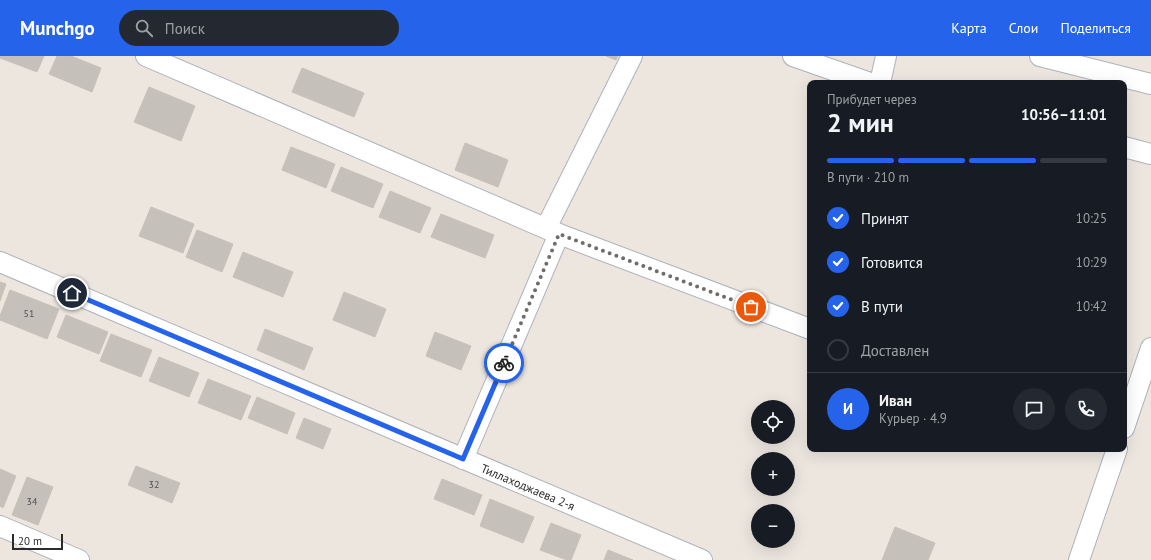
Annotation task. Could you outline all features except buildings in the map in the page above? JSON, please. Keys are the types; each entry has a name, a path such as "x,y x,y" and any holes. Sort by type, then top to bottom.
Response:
{"street":[{"path":"146,56 553,231 807,328"},
{"path":"463,459 553,231 632,56"},
{"path":"793,56 861,80"},
{"path":"881,80 886,56"},
{"path":"1040,56 1151,84"},
{"path":"1127,148 1151,154"},
{"name":"Тиллаходжаева 2-я","path":"0,262 702,560"},
{"path":"1127,419 1151,348"},
{"path":"1079,560 1116,452"},
{"path":"0,526 79,560"}],"way so far":[{"path":"504,363 559,234 751,307"}],"route":[{"path":"72,293 463,459 504,363"}]}
